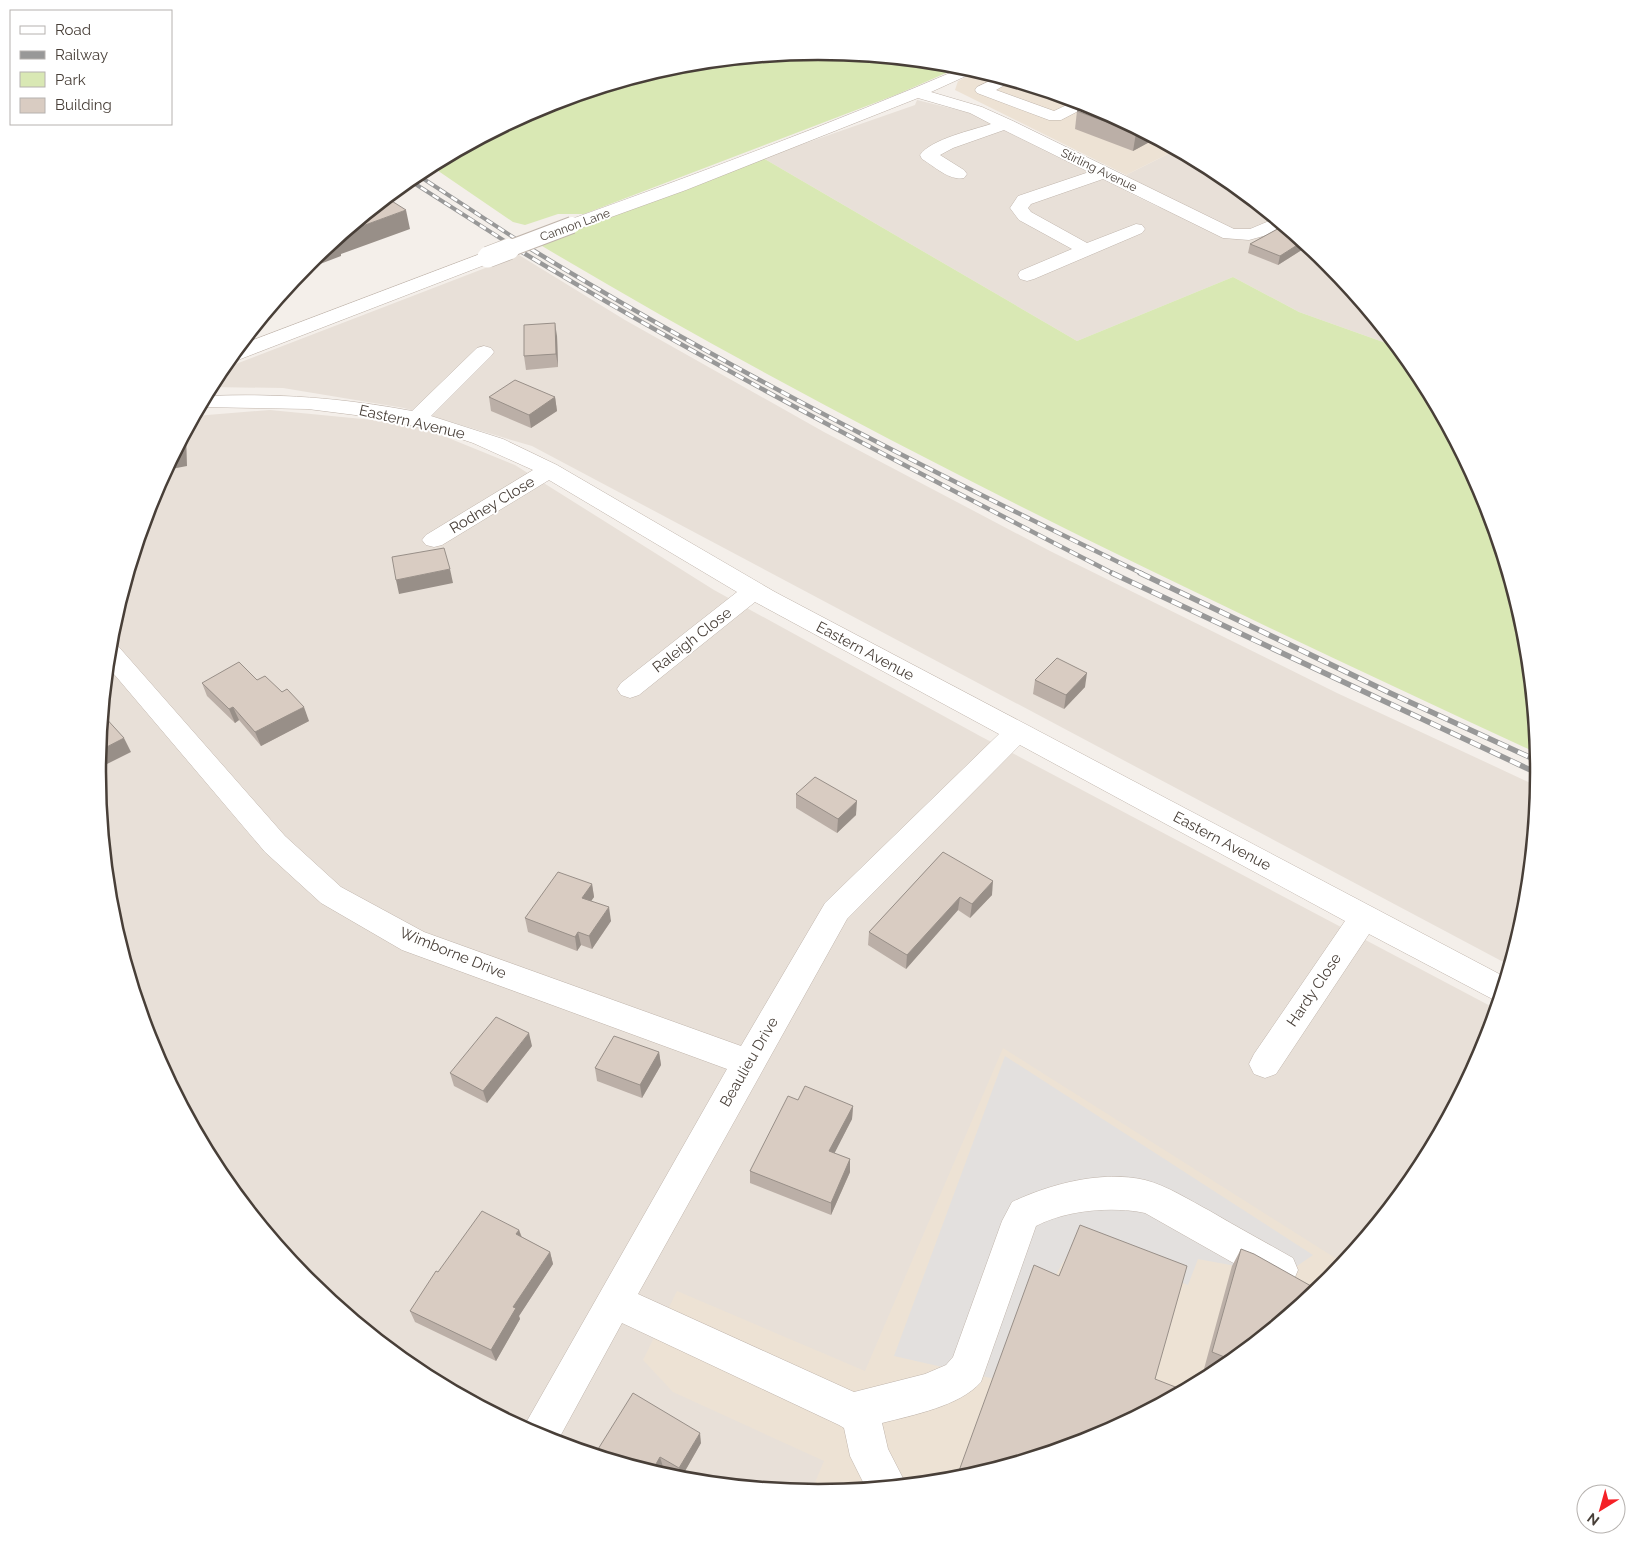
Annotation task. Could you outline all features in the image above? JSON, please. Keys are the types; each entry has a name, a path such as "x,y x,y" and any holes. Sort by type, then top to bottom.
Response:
{"street":[{"name":"Cannon Lane","path":"245,351 382,296 680,186 918,93 959,74"},
{"path":"998,83 983,90 1054,117 1073,108"},
{"name":"Stirling Avenue","path":"918,93 976,110 1007,124 1229,234 1241,237 1253,236 1273,225"},
{"path":"1016,102 1032,94"},
{"path":"958,174 928,156 947,144 1007,124"},
{"path":"1085,249 1025,216 1019,208 1024,200 1104,173"},
{"path":"1027,275 1136,229"},
{"path":"416,419 484,352"},
{"name":"Eastern Avenue","path":"210,402 279,401 357,409 416,419 482,438 513,451 549,470 754,591 1496,987"},
{"name":"Rodney Close","path":"434,540 549,470"},
{"name":"Raleigh Close","path":"630,689 754,591"},
{"name":"Wimborne Drive","path":"115,659 275,844 331,894 413,941 748,1063"},
{"name":"Beaulieu Drive","path":"543,1429 748,1063 836,911 1017,732"},
{"name":"Hardy Close","path":"1264,1064 1364,917"},
{"path":"853,1411 925,1393 959,1379 968,1369 1020,1221 1024,1214 1042,1207 1099,1194 1122,1192 1141,1195 1162,1203 1308,1286"},
{"path":"614,1301 853,1411 861,1417 870,1456 884,1480"}],"shaded area":[{"path":"968,76 1002,84 1047,98 1133,133 1170,153 1126,175 955,90 958,81"},
{"path":"917,100 970,113 1160,208 1126,175 1170,153 1214,180 1287,237 1353,303 1386,343 1299,312 1233,277 1077,341 763,158 915,105"},
{"path":"519,255 625,320 824,432 1050,551 1337,693 1530,783 1524,865 1504,962 532,446 404,408 283,388 219,387 234,364"},
{"path":"270,410 414,424 515,465 714,590 980,736 1490,1006 1457,1087 1435,1128 1410,1168 1383,1205 1353,1241 1303,1292 842,1483 818,1484 725,1478 634,1460 546,1430 503,1411 462,1389 422,1364 349,1307 283,1241 253,1205 226,1168 201,1128 179,1087 160,1044 130,956 112,865 108,819 106,772 112,679 130,588 144,543 179,457 201,415"},
{"path":"1003,1048 1336,1259 1287,1307 1251,1337 1214,1364 1174,1389 1133,1411 1090,1430 1002,1460 911,1478 814,1484 824,1461 673,1392 643,1360 677,1291 865,1371"},
{"path":"1005,1056 1313,1255 1284,1275 1198,1259 1188,1285 1075,1242 995,1379 894,1356"}],"green space":[{"path":"818,60 865,62 911,66 947,72 898,94 584,214 558,214 525,225 513,222 437,170 503,133 589,98 634,84 679,74 725,66 771,62"},
{"path":"763,158 1077,341 1233,277 1299,312 1386,343 1410,376 1435,416 1457,457 1492,543 1506,588 1516,633 1524,679 1529,749 1282,634 905,448 659,314 537,243"}],"building":[{"path":"1079,110 1090,114 1117,126 1077,111"},
{"path":"393,201 406,210 362,226"},
{"path":"1277,229 1296,246 1280,256 1250,244"},
{"path":"555,323 556,354 524,356 524,325"},
{"path":"515,380 555,397 529,415 489,397"},
{"path":"444,548 450,569 396,580 392,557"},
{"path":"1057,658 1087,673 1066,695 1035,680"},
{"path":"239,662 257,680 265,676 282,692 287,689 304,707 255,732 233,707 229,709 202,683"},
{"path":"108,721 124,738 107,747"},
{"path":"815,777 857,801 838,819 796,794"},
{"path":"943,852 993,881 972,904 960,897 907,955 869,932"},
{"path":"558,872 592,884 582,898 609,907 589,936 578,932 575,937 525,918"},
{"path":"496,1017 529,1033 483,1091 450,1073"},
{"path":"614,1036 659,1052 640,1085 595,1068"},
{"path":"805,1086 853,1106 829,1151 850,1159 831,1203 750,1171 788,1096 798,1100"},
{"path":"482,1211 519,1230 516,1234 550,1252 513,1307 516,1308 491,1350 410,1311 436,1271 438,1272"},
{"path":"1080,1225 1187,1266 1155,1379 1176,1387 1133,1411 1090,1430 1002,1460 959,1469 1034,1265 1059,1276"},
{"path":"1241,1249 1254,1254 1310,1285 1251,1337 1224,1357 1212,1352"},
{"path":"633,1393 700,1433 679,1468 660,1457 656,1465 598,1449"}],"railway":[{"path":"424,179 533,250"},
{"path":"416,184 519,250"},
{"path":"517,249 738,376 1113,573"},
{"path":"531,249 680,336 833,419 987,498 1143,574"},
{"path":"1113,573 1530,770"},
{"path":"1140,573 1390,693 1529,757"}]}
